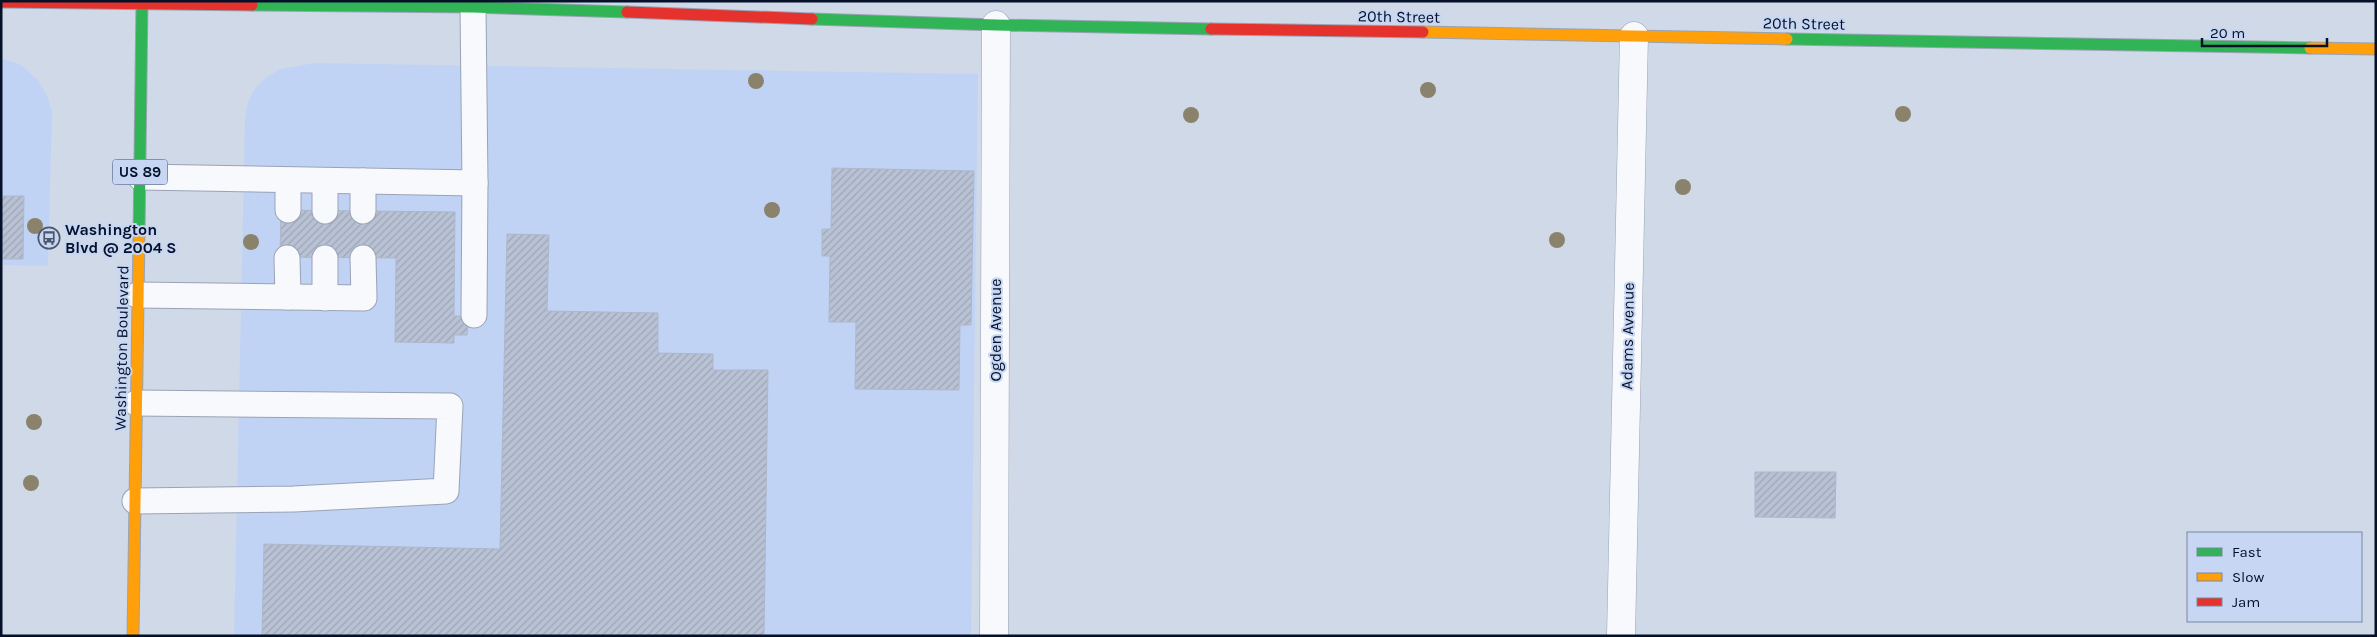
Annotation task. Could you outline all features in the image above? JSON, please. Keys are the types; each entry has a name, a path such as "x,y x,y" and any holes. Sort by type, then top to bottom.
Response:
{"main road":[{"name":"20th Street","path":"1,2 473,7 996,25 2376,50"},
{"name":"Washington Boulevard","path":"133,636 142,2"}],"street":[{"name":"Ogden Avenue","path":"994,636 996,25"},
{"name":"Adams Avenue","path":"1621,636 1634,36"}],"lane":[{"path":"473,7 474,315"},
{"path":"140,177 475,184"},
{"path":"288,181 288,210"},
{"path":"325,181 325,210"},
{"path":"363,181 363,211"},
{"path":"287,258 288,297"},
{"path":"325,258 325,298"},
{"path":"137,294 364,298 363,258"},
{"path":"135,501 294,499 446,491 450,406 136,403"}],"shaded area":[{"path":"1,58 21,65 38,80 48,98 52,112 48,266 1,265"},
{"path":"315,63 978,74 971,636 234,636 245,118 248,102 254,90 264,79 280,69"}],"building":[{"path":"832,168 974,171 971,325 960,325 959,390 855,389 856,322 829,322 830,256 822,256 822,229 831,229"},
{"path":"1,196 24,196 23,259 1,259"},
{"path":"281,210 455,212 454,316 468,316 467,335 454,335 454,343 395,342 396,258 280,257"},
{"path":"507,234 549,235 547,311 658,313 658,353 713,354 713,370 768,370 764,636 262,636 264,544 500,549"},
{"path":"1755,472 1836,472 1835,518 1755,517"}],"traffic: fast":[{"path":"139,234 142,1"},
{"path":"252,5 473,7 627,12"},
{"path":"812,19 1211,29"},
{"path":"1787,39 2310,48"}],"traffic: slow":[{"path":"1423,32 1787,39"},
{"path":"2310,48 2376,49"},
{"path":"133,636 139,234"}],"traffic: jam":[{"path":"1,2 252,5"},
{"path":"627,12 812,19"},
{"path":"1211,29 1423,32"}],"place":[{"name":"Washington Blvd @ 2004 S","path":"49,238"}]}
